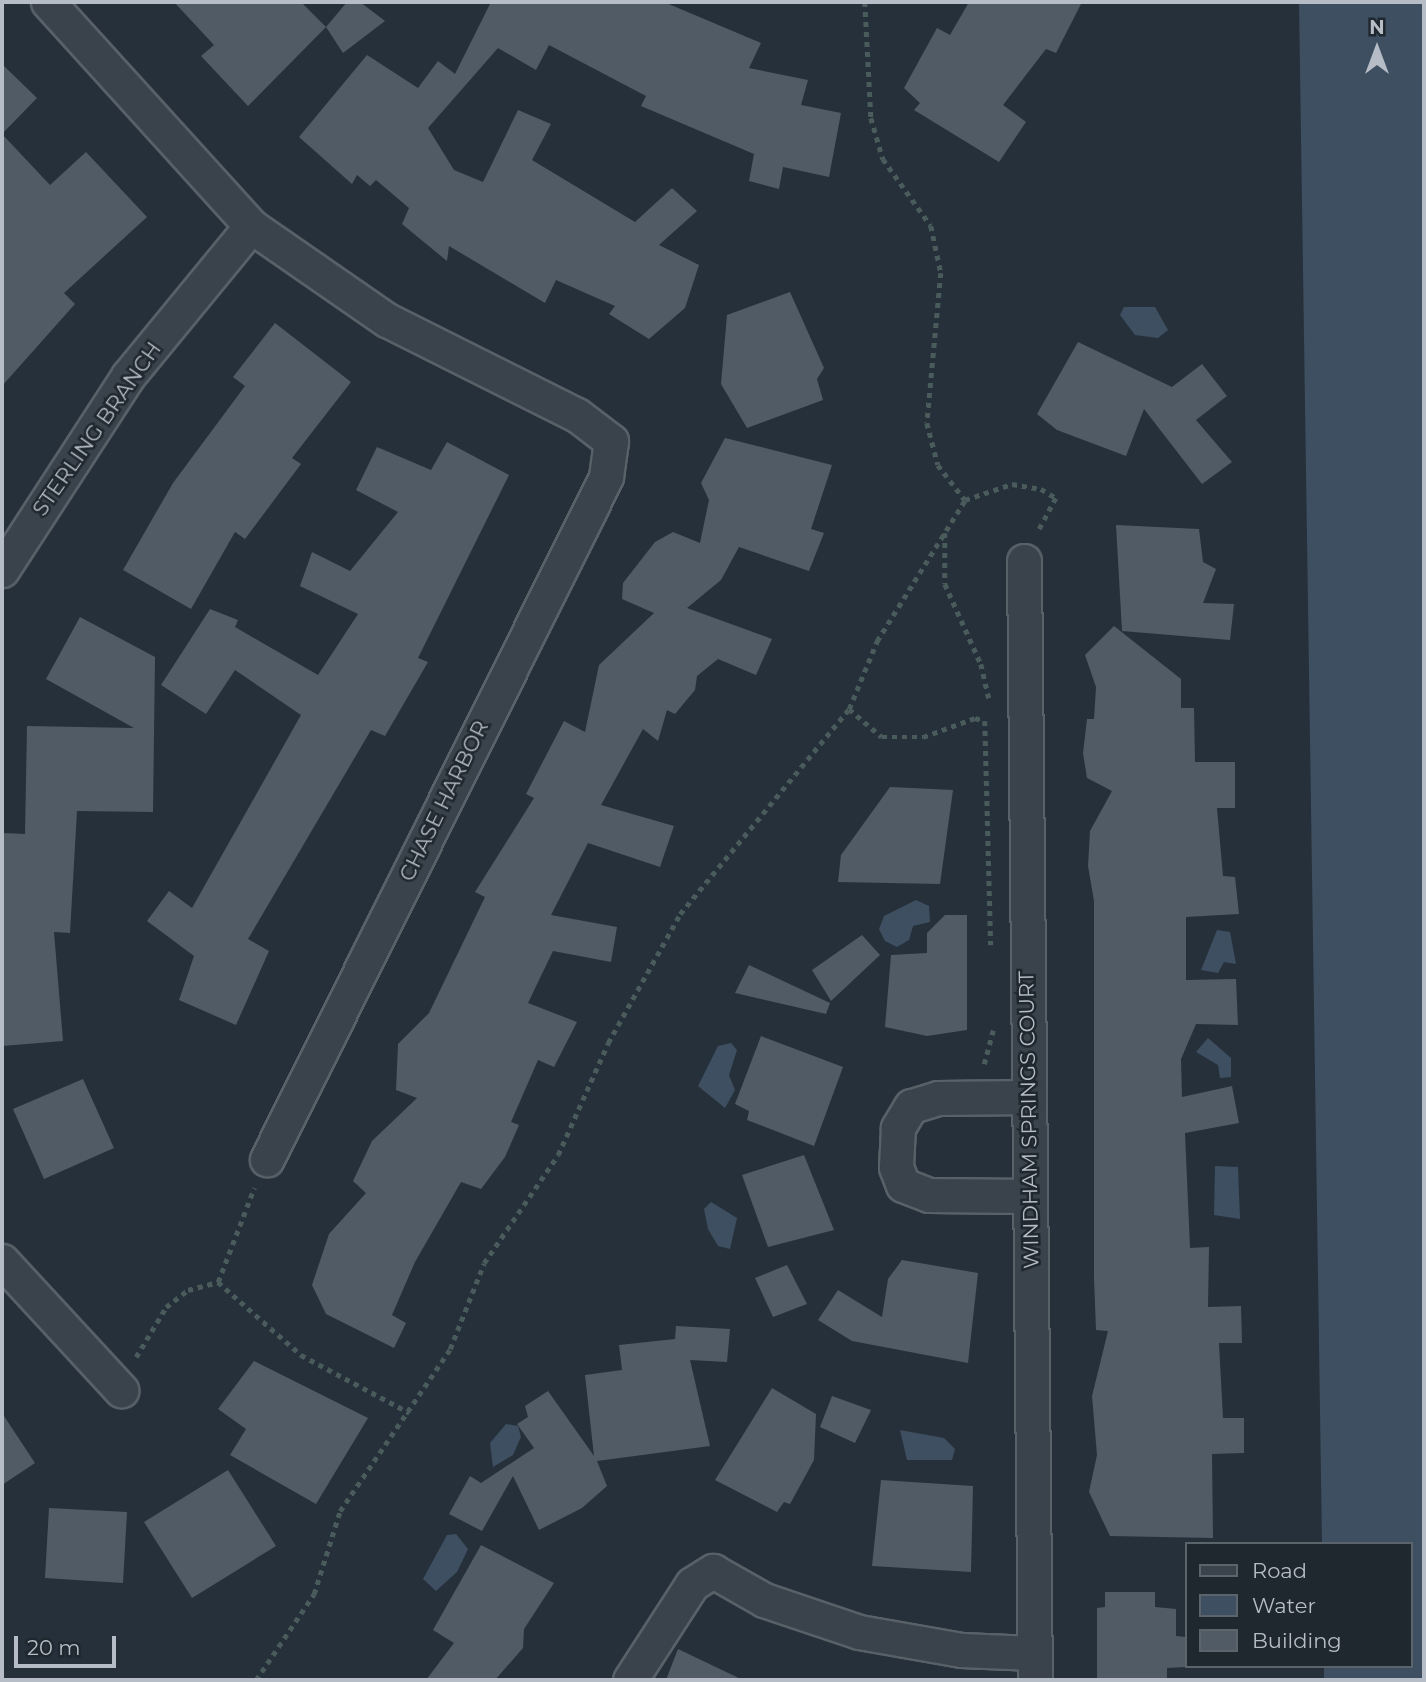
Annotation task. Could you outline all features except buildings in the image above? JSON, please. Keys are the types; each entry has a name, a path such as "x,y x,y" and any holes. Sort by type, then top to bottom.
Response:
{"street":[{"path":"48,2 251,226"},
{"name":"CHASE HARBOR","path":"251,226 387,320 577,415 611,441 606,477 267,1159"},
{"name":"STERLING BRANCH","path":"2,569 128,376 251,226"},
{"name":"WINDHAM SPRINGS COURT","path":"1024,561 1014,1097 1030,1196 1035,1667"},
{"path":"1014,1097 938,1098 911,1106 898,1129 896,1167 903,1185 929,1195 1030,1196"},
{"path":"2,1261 121,1390"},
{"path":"630,1680 692,1584 713,1571 764,1600 859,1632 961,1650 1035,1667"}],"path":[{"path":"865,2 871,118 883,159 931,226 941,273 927,423 938,465 965,500"},
{"path":"256,1680 314,1594 340,1511 410,1413 450,1349 484,1263 558,1155 608,1043 680,914 849,709 877,642 965,500 1012,484 1056,498 1024,561"},
{"path":"945,532 945,584 981,664 991,706"},
{"path":"849,709 882,737 923,737 975,718 985,721"},
{"path":"988,714 985,721 991,950"},
{"path":"993,1018 981,1060 1014,1097"},
{"path":"218,1282 267,1159"},
{"path":"218,1282 301,1355 410,1413"},
{"path":"121,1390 166,1307 188,1290 218,1282"}],"water":[{"path":"1299,2 1424,2 1424,1680 1324,1680 1324,1668 1412,1668 1412,1542 1322,1542"},
{"path":"1124,307 1155,307 1168,330 1158,338 1135,335 1120,315"},
{"path":"916,900 929,906 930,922 913,926 909,940 897,947 885,941 879,929 884,916"},
{"path":"1217,930 1230,932 1236,964 1224,962 1218,973 1201,970"},
{"path":"1208,1038 1231,1058 1231,1077 1220,1078 1218,1065 1196,1052"},
{"path":"731,1043 737,1050 729,1075 735,1090 725,1108 698,1086 718,1046"},
{"path":"1215,1166 1238,1167 1240,1219 1214,1215"},
{"path":"711,1202 737,1218 730,1249 718,1246 708,1229 704,1209"},
{"path":"506,1424 518,1426 521,1437 513,1455 493,1467 490,1443"},
{"path":"900,1430 944,1438 955,1449 952,1460 907,1460"},
{"path":"456,1534 468,1549 457,1572 436,1591 423,1579 447,1535"}]}
